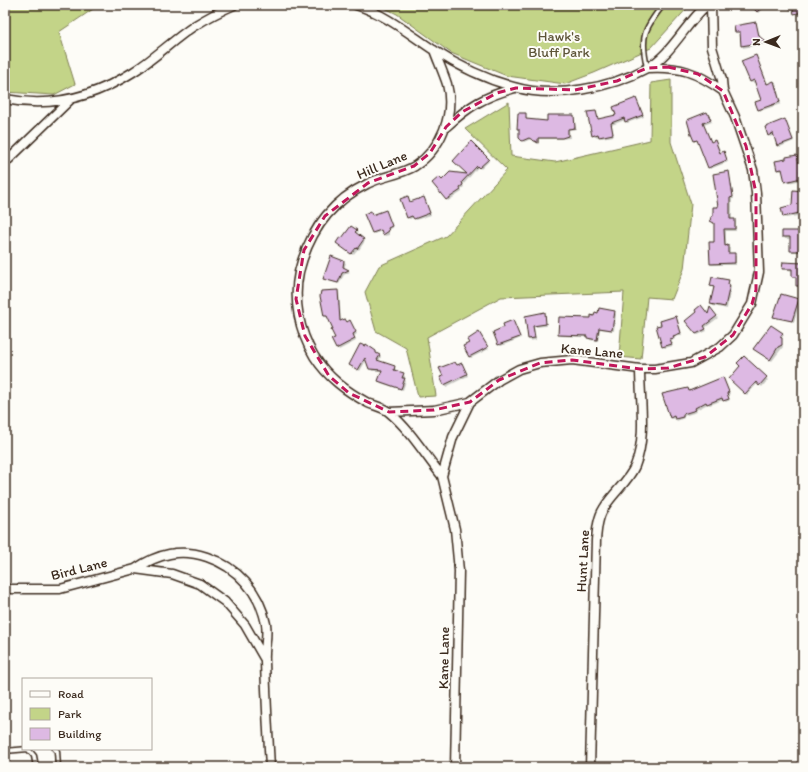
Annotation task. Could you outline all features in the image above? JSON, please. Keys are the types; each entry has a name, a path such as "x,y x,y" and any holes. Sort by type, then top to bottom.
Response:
{"street":[{"path":"5,99 34,101 70,100 92,93 133,72 193,27 216,13 234,5"},
{"path":"356,5 396,23 434,50 463,68 488,79 516,88 560,91 589,88 617,81 648,68 672,47 697,13 707,5"},
{"name":"Kane Lane","path":"455,767 459,571 455,529 442,476 453,437 470,402 499,380 519,369 540,362 572,360 655,370 681,366 705,357 720,347 733,335 752,304 758,272 754,177 746,146 723,91 722,80 712,47 711,5"},
{"path":"434,50 447,85 448,105 446,127"},
{"path":"648,68 668,67 684,69 698,74 723,91"},
{"path":"446,127 473,104 497,93 516,88"},
{"path":"5,163 70,100"},
{"name":"Hill Lane","path":"389,412 349,393 329,376 314,356 300,320 296,299 298,278 304,250 325,216 340,201 368,183 414,166 430,153 446,127"},
{"name":"Hunt Lane","path":"590,767 596,540 599,521 604,509 630,475 638,456 641,436 640,369"},
{"path":"389,412 434,410 470,402"},
{"path":"389,412 420,444 442,476"},
{"name":"Bird Lane","path":"5,589 60,589 136,569 151,559 170,553 190,553 201,555 227,565 249,586 262,612 266,626 264,660 270,767"},
{"name":"Bird Lane","path":"136,569 180,576 200,584 213,592 236,612 253,638 264,660"}],"lane":[{"path":"648,68 643,40 645,29 663,5"},
{"path":"5,751 22,750"},
{"path":"34,750 31,752 36,767"},
{"path":"55,750 58,756 58,767"}],"highlighted area":[{"path":"668,67 698,74 723,91 746,146 756,193 756,290 752,304 733,335 705,357 668,368 640,369 572,360 540,363 499,380 470,402 434,410 389,412 349,393 329,376 305,336 296,299 304,250 325,216 368,183 414,166 430,153 446,127 462,112 497,93 516,88 575,90 617,81 647,68"}],"green space":[{"path":"5,5 99,5 59,32 75,84 54,95 5,92"},
{"name":"Hawk's Bluff Park","path":"379,5 690,5 651,48 565,84 507,76 451,53 397,14"},
{"path":"671,80 671,142 691,204 684,269 672,299 647,297 641,359 619,357 624,292 501,297 427,337 436,396 418,397 406,348 376,331 365,292 379,266 446,236 507,170 465,129 509,102 511,156 555,162 650,140 651,83"}],"building":[{"path":"750,5 765,5 757,12"},
{"path":"792,5 803,5 803,12 794,14"},
{"path":"756,22 759,36 766,42 741,46 740,32 735,32 734,26"},
{"path":"756,55 767,84 774,81 780,102 758,110 755,102 761,100 754,80 750,82 741,61"},
{"path":"636,98 643,115 625,122 624,118 611,123 613,134 599,137 598,134 592,136 587,112 596,111 598,119 616,115 613,107"},
{"path":"707,112 711,120 703,123 711,142 715,140 720,153 724,151 727,160 708,168 697,140 694,141 687,120"},
{"path":"518,113 526,113 526,119 547,121 547,115 574,115 575,128 568,129 568,136 562,138 538,138 538,143 529,138 522,141 519,138 519,129 517,129"},
{"path":"785,119 793,140 777,146 773,133 768,136 765,127"},
{"path":"471,141 489,159 479,168 477,166 462,182 463,185 460,187 461,190 446,200 432,183 439,177 442,180 450,172 467,174 453,161"},
{"path":"797,155 799,163 803,161 803,169 800,170 801,178 785,182 782,169 777,170 775,161"},
{"path":"729,171 733,197 730,198 730,219 735,219 735,229 724,229 725,246 728,245 728,253 735,253 735,263 710,264 709,242 714,242 714,223 710,221 711,217 713,216 713,207 718,207 713,174"},
{"path":"793,190 803,191 803,212 783,217 781,208 792,205"},
{"path":"408,196 410,202 424,197 430,213 414,219 412,216 407,218 400,199"},
{"path":"386,210 392,226 388,228 389,231 383,235 381,230 372,233 364,214 371,211 372,215"},
{"path":"351,226 357,230 355,232 364,239 357,249 356,248 351,254 336,243"},
{"path":"782,231 803,231 803,251 790,251 790,237 782,237"},
{"path":"331,256 344,261 343,267 349,270 342,273 338,283 323,279"},
{"path":"783,262 803,263 803,286 796,286 796,277 792,277 792,269 782,269"},
{"path":"712,277 729,280 728,284 730,285 725,307 710,304 714,287 710,286"},
{"path":"338,290 340,321 345,319 347,322 350,320 356,332 353,334 355,339 336,349 331,339 335,338 331,330 333,329 327,316 324,316 320,296 321,291"},
{"path":"781,294 799,299 792,321 773,317"},
{"path":"701,305 708,314 710,307 717,316 704,326 706,329 696,334 685,321 696,312 695,310"},
{"path":"599,308 615,311 612,330 599,328 597,340 587,338 587,336 558,335 559,317 591,318 591,315 594,316 595,312 598,313"},
{"path":"545,312 546,324 533,326 535,338 528,339 525,316"},
{"path":"676,316 681,333 670,339 672,344 662,347 656,326 661,325 660,321"},
{"path":"513,320 520,337 498,345 493,332 504,327 503,324"},
{"path":"771,325 783,333 780,337 782,338 782,345 778,347 770,360 753,349"},
{"path":"479,332 488,347 469,357 463,346 469,343 467,340"},
{"path":"360,344 365,346 366,344 376,351 376,353 380,355 377,360 395,366 394,370 404,373 402,378 405,378 401,389 378,381 382,370 369,369 365,358 358,370 349,365"},
{"path":"744,356 767,377 759,386 756,382 745,394 729,379 740,366 737,363"},
{"path":"455,362 457,365 462,363 467,374 444,385 440,377 443,376 439,368"},
{"path":"723,377 729,392 727,393 729,399 723,401 722,398 707,404 706,402 695,408 696,410 683,414 683,417 675,419 674,416 670,418 662,394 688,388 689,391"}]}
